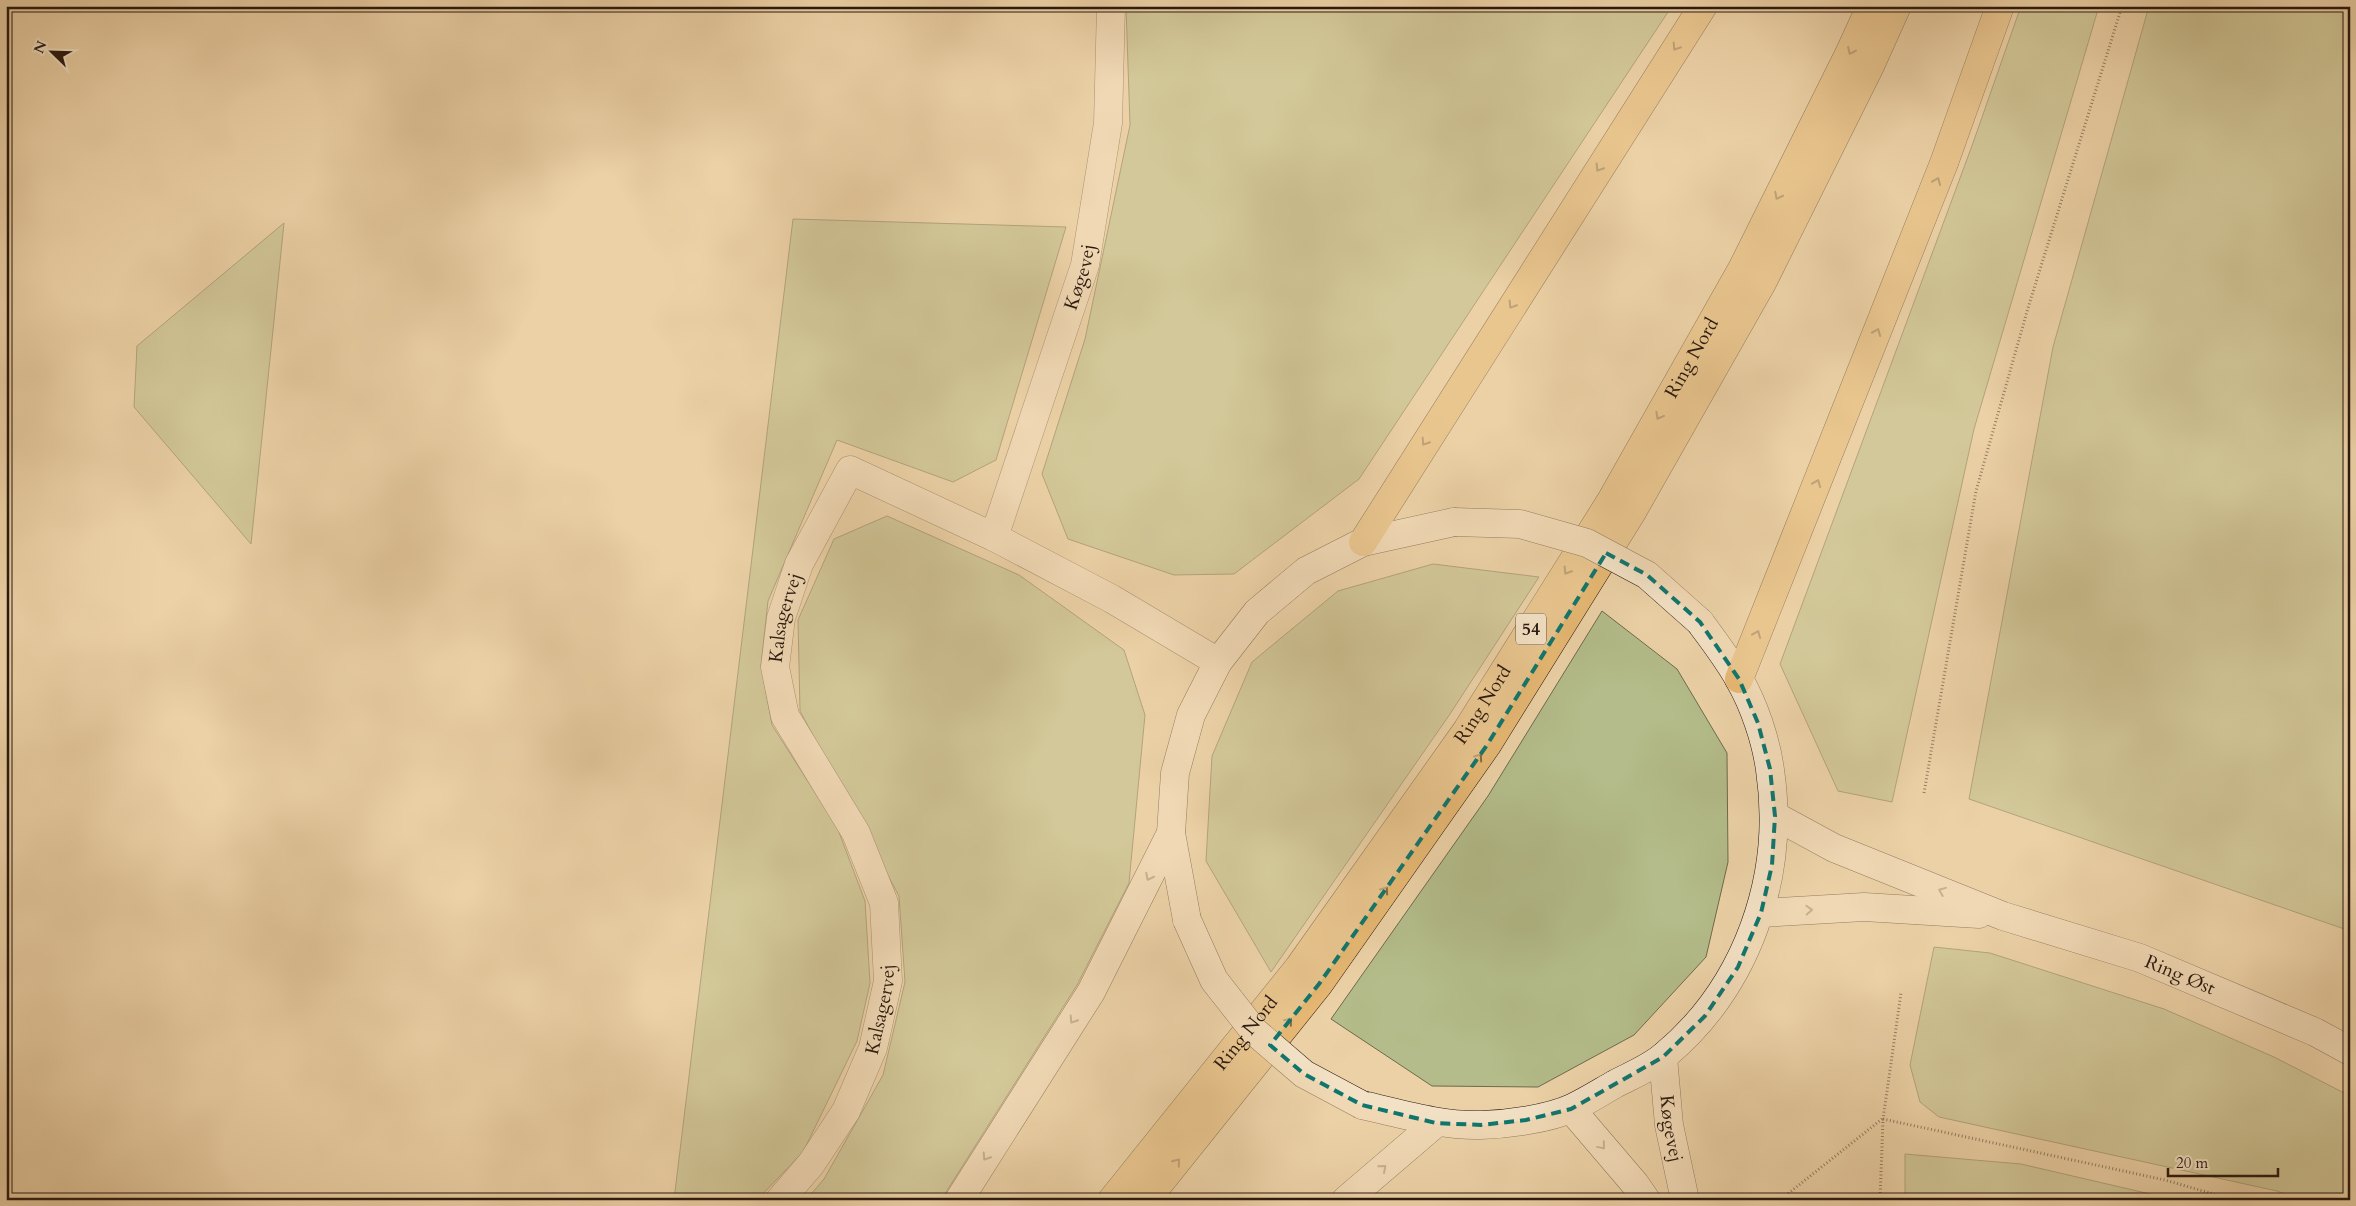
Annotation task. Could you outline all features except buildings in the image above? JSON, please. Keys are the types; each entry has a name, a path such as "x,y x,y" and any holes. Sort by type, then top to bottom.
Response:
{"main road":[{"name":"Køgevej","path":"994,537 1085,265 1108,124 1111,6"},
{"path":"1363,542 1703,6"},
{"name":"Ring Nord","path":"1112,1200 1299,967 1467,730 1612,499 1742,269 1848,56 1870,6"},
{"name":"54","path":"1146,1200 1318,984 1487,746 1632,512 1763,281 1870,66 1897,6"},
{"path":"1739,679 1944,163 2000,6"},
{"name":"Kalsagervej","path":"780,1200 811,1164 846,1111 873,1048 888,981 884,902 856,833 785,716 775,667 781,618 800,564 850,470 994,537 1112,599 1218,662"},
{"path":"1454,522 1520,524 1587,542 1647,575 1700,622 1739,679 1758,723 1768,760 1775,816 1772,865 1761,913 1738,967 1705,1016 1663,1058 1571,1109 1526,1120 1481,1125 1436,1123 1362,1105 1304,1074 1254,1032 1214,980 1187,920 1171,833 1175,774 1191,715 1218,662 1257,612 1306,571 1363,542 1454,522"},
{"name":"Ring Øst","path":"1775,816 1834,848 2003,916 2140,958 2315,1032 2350,1051"},
{"path":"958,1200 1091,992 1171,833"},
{"name":"Ring Øst","path":"1761,913 1864,908 2003,916"},
{"name":"Køgevej","path":"1663,1058 1669,1125 1685,1200"},
{"path":"1571,1109 1646,1200"},
{"path":"1346,1200 1436,1123"}],"path":[{"path":"1924,793 1976,491 2028,308 2122,6"},
{"path":"1880,1200 1883,1119 1901,992"},
{"path":"1780,1200 1883,1119"},
{"path":"1883,1119 2165,1180 2234,1200"}],"highlighted area":[{"path":"1606,553 1647,575 1700,622 1739,679 1758,723 1770,769 1775,816 1772,865 1761,913 1738,967 1705,1016 1663,1057 1571,1109 1526,1120 1481,1125 1436,1123 1362,1105 1304,1074 1270,1045 1319,984 1487,745"}],"green space":[{"path":"1126,6 1672,6 1359,479 1234,574 1174,575 1068,539 1042,474 1085,339 1130,125"},
{"path":"2021,6 2099,6 1974,429 1892,802 1838,791 1780,664 1973,143"},
{"path":"2149,6 2350,6 2350,931 1969,799 2053,347"},
{"path":"793,219 1066,227 996,460 953,482 837,440 768,601 761,665 772,725 837,827 865,901 870,983 857,1041 803,1152 757,1200 674,1200"},
{"path":"284,223 251,544 134,407 137,346"},
{"path":"887,516 1019,575 1124,650 1145,715 1129,883 1077,985 941,1200 806,1200 824,1179 883,1075 905,982 899,896 800,711 798,620 834,539"},
{"path":"1433,564 1539,577 1450,714 1271,972 1206,861 1212,756 1252,662 1338,591"},
{"path":"1602,611 1677,669 1727,753 1728,862 1706,957 1634,1035 1538,1087 1432,1086 1331,1019 1488,796"},
{"path":"1934,947 1990,953 2164,1009 2274,1057 2350,1096 2350,1200 2298,1200 2277,1191 1939,1117 1920,1102 1910,1065"},
{"path":"1905,1154 2021,1164 2176,1200 1905,1200"}]}
